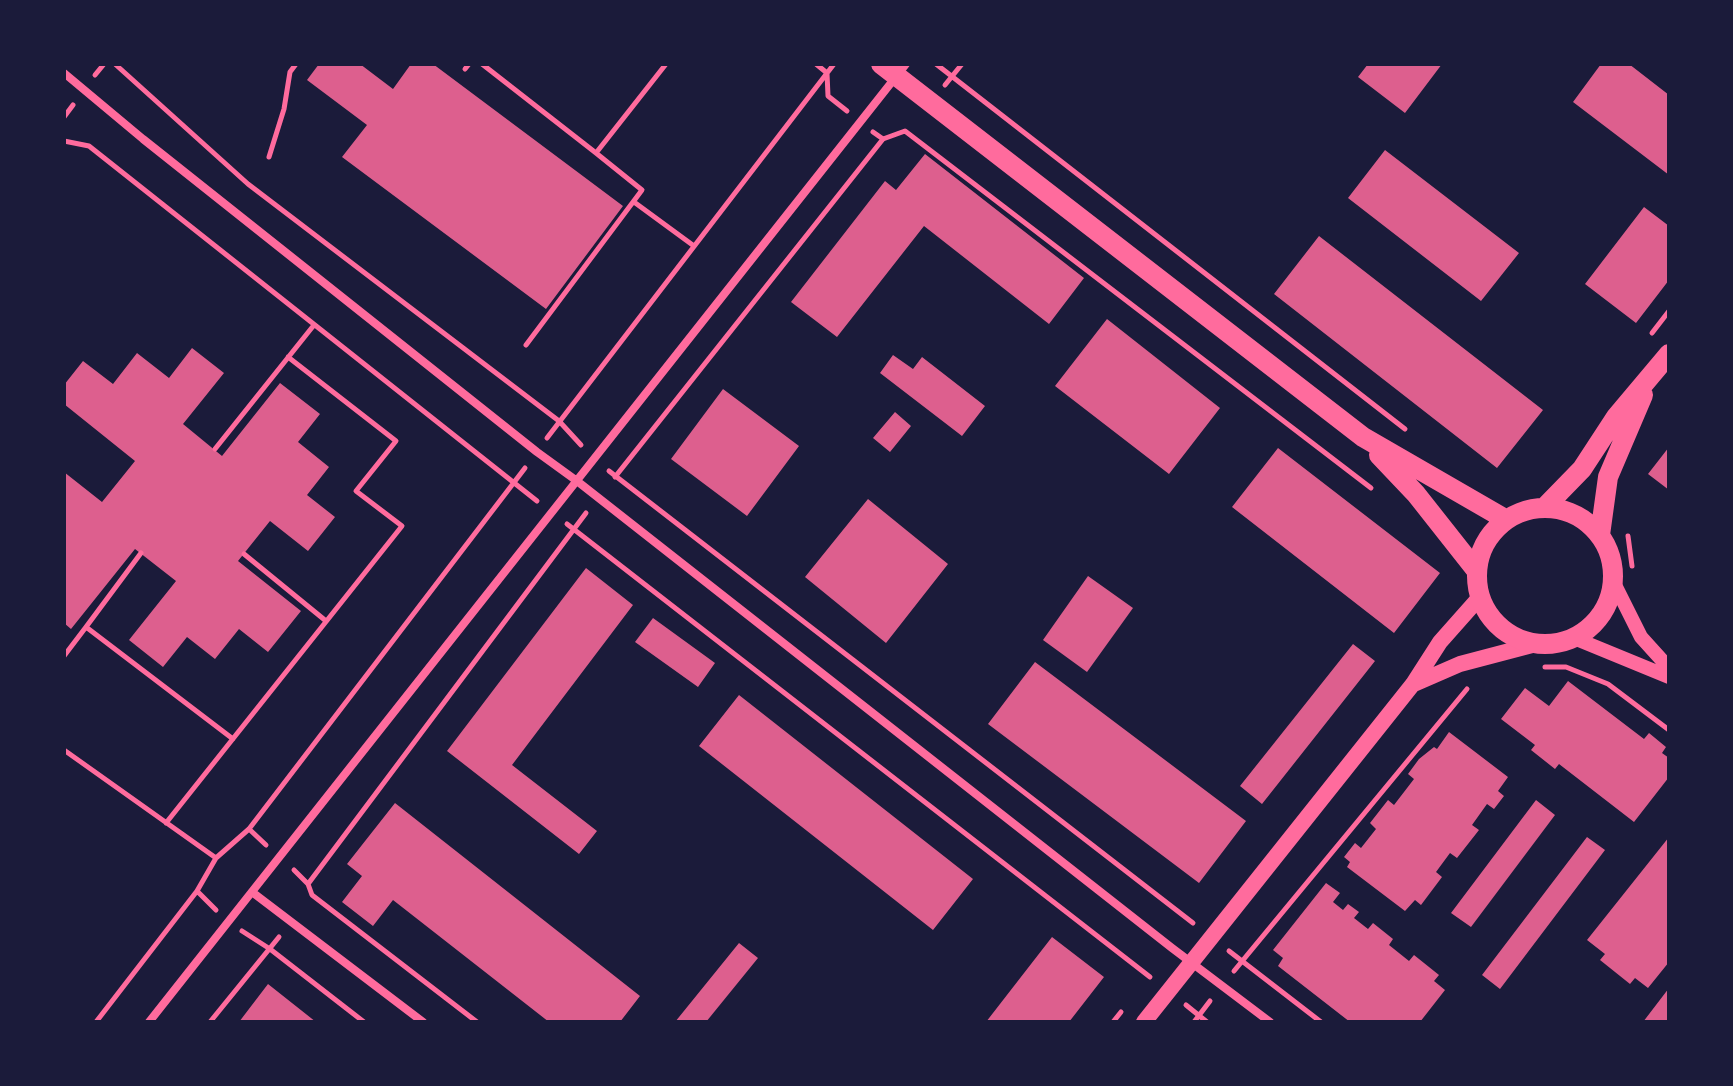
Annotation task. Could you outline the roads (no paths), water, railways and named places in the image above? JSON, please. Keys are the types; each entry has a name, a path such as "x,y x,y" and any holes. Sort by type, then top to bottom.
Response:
{"main road":[{"path":"895,68 1363,437 1505,519"},
{"path":"1545,507 1582,469 1616,417 1669,354"},
{"path":"1600,535 1608,477 1652,374"},
{"path":"1363,437 1416,494 1476,570"},
{"path":"1413,684 1460,664 1536,644 1574,638 1605,609 1613,581 1610,557 1600,535 1576,515 1545,507 1524,510 1505,519 1485,541 1476,570 1479,598 1495,624 1522,641 1536,644"},
{"path":"1144,1022 1413,684 1440,642 1479,598"}],"street":[{"path":"149,1022 860,123 895,68"},
{"path":"64,73 537,452 1270,1022"},
{"path":"1613,581 1641,637 1669,668"},
{"path":"1574,638 1669,677"},
{"path":"252,892 423,1022"}]}
